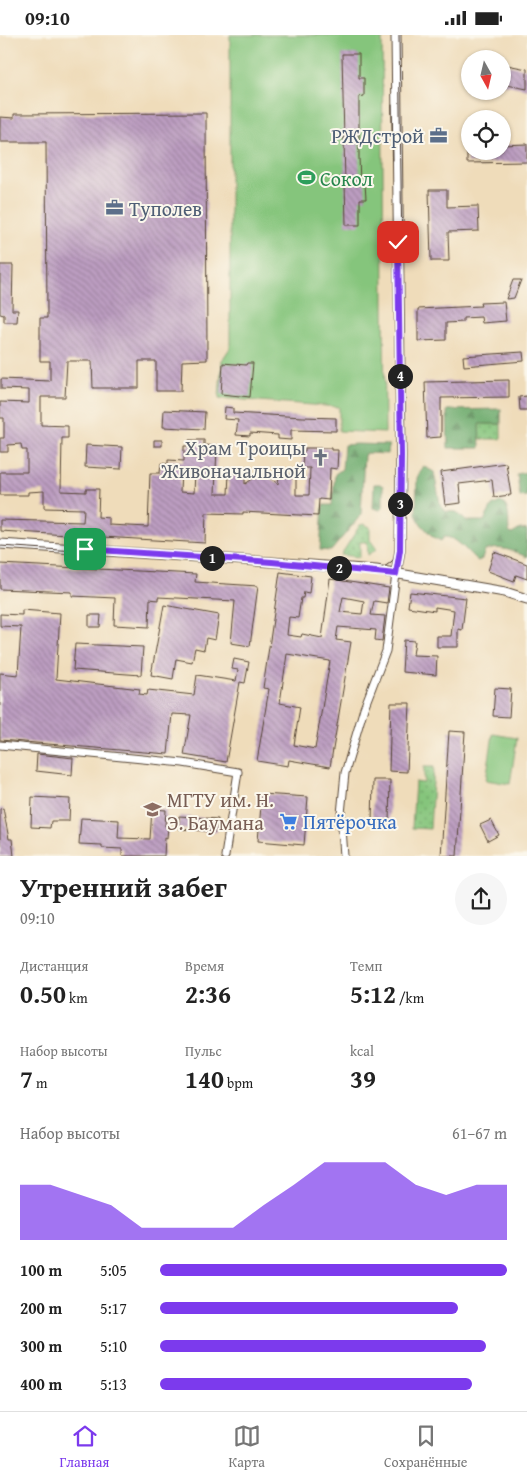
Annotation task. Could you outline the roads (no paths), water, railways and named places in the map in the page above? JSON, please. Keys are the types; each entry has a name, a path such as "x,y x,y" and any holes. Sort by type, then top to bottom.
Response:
{"street":[{"path":"344,856 342,814 345,773 364,708 386,651 400,550 401,444 396,35"},
{"path":"0,544 272,562 396,574 506,593 527,599"},
{"path":"0,745 183,763 238,772 225,856"}],"tram line":[{"path":"0,546 271,564 361,573 384,567 394,558 403,537 405,472 399,35"},
{"path":"392,105 393,160"},
{"path":"396,520 397,437"}],"place":[{"name":"РЖДстрой","path":"438,135"},
{"name":"Сокол","path":"306,178"},
{"name":"Туполев","path":"115,208"},
{"name":"Храм Троицы Живоначальной","path":"320,458"},
{"name":"МГТУ им. Н. Э. Баумана","path":"153,810"},
{"name":"Пятёрочка","path":"289,821"}]}
